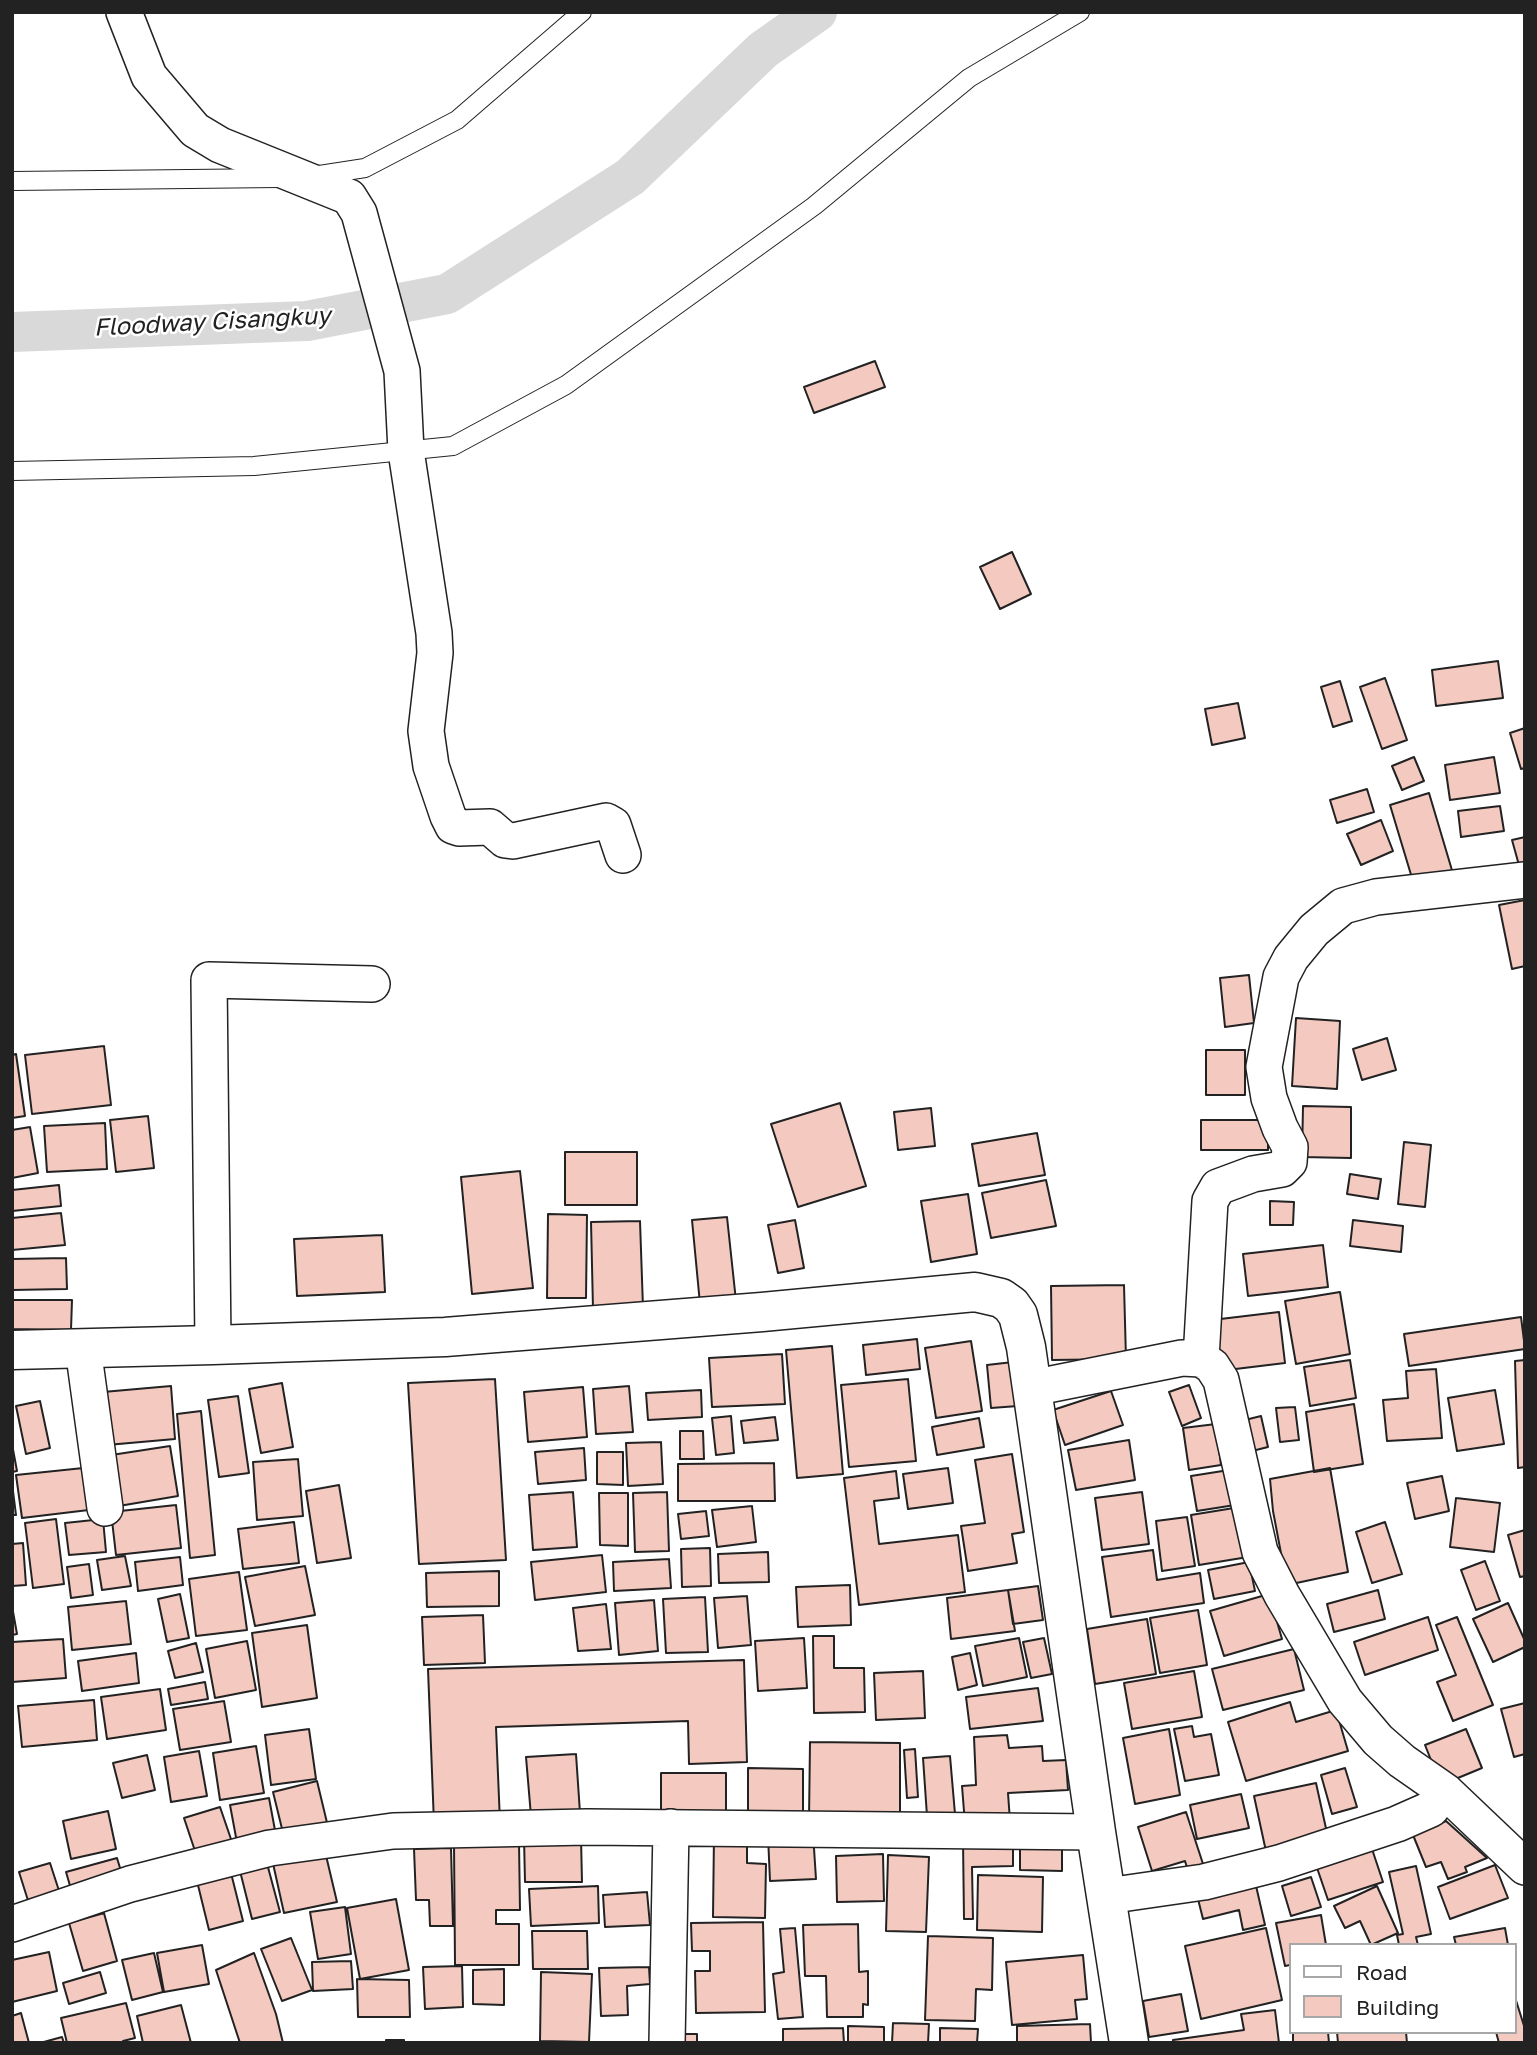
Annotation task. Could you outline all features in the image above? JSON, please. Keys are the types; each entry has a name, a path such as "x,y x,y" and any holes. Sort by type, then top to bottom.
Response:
{"street":[{"path":"124,12 149,76 195,130 220,145 349,197 359,213 402,371 406,451 434,633 435,653 426,731 431,766 447,816 453,825 459,828 490,827 505,839 513,841 607,821 613,825 623,855"},
{"path":"1201,1359 1210,1201 1218,1187 1253,1174 1282,1169 1289,1162 1290,1147 1280,1129 1269,1098 1264,1067 1281,977 1291,958 1314,930 1343,906 1376,897 1525,880"},
{"path":"213,1345 209,980 372,984"},
{"path":"12,1350 376,1340 569,1329 975,1292 1000,1298 1011,1305 1018,1315 1026,1347 1129,2043"},
{"path":"83,1348 105,1508"},
{"path":"1032,1388 1182,1358 1201,1359 1212,1366 1221,1380 1260,1552 1282,1595 1345,1701 1378,1740 1439,1799 1525,1867"},
{"path":"1107,1896 1204,1882 1279,1863 1397,1824 1439,1799"},
{"path":"12,1924 130,1884 270,1848 393,1831 671,1827 1096,1832"},
{"path":"667,2043 671,1827"}],"lane":[{"path":"12,181 302,177 365,168 457,120 582,12"},
{"path":"12,471 254,466 453,446 566,385 814,206 969,78 1080,12"}],"building":[{"path":"875,361 885,387 814,413 804,387"},
{"path":"1012,552 1031,594 1000,609 980,567"},
{"path":"1498,661 1503,698 1436,706 1432,670"},
{"path":"1385,678 1407,740 1382,749 1360,687"},
{"path":"1340,681 1352,721 1333,727 1321,687"},
{"path":"1238,703 1245,738 1212,745 1205,709"},
{"path":"1525,728 1525,768 1521,769 1510,733"},
{"path":"1414,757 1424,781 1402,790 1392,766"},
{"path":"1494,757 1500,793 1450,800 1445,765"},
{"path":"1367,789 1374,812 1337,823 1330,800"},
{"path":"1429,793 1454,877 1415,888 1390,805"},
{"path":"1500,806 1504,831 1461,837 1458,811"},
{"path":"1381,820 1393,851 1361,865 1347,834"},
{"path":"1525,837 1525,875 1522,876 1512,840"},
{"path":"1525,900 1525,966 1512,969 1499,905"},
{"path":"1249,975 1254,1023 1225,1027 1220,978"},
{"path":"1296,1018 1340,1021 1337,1089 1292,1086"},
{"path":"1387,1038 1396,1070 1362,1080 1353,1049"},
{"path":"104,1046 111,1105 32,1114 25,1055"},
{"path":"1206,1050 1245,1050 1245,1095 1206,1095"},
{"path":"16,1054 25,1116 12,1118 12,1055"},
{"path":"840,1103 866,1186 798,1207 771,1124"},
{"path":"1303,1106 1351,1107 1351,1158 1302,1157"},
{"path":"931,1108 935,1146 898,1150 894,1112"},
{"path":"148,1116 154,1168 116,1172 110,1120"},
{"path":"1201,1120 1268,1120 1268,1150 1201,1150"},
{"path":"105,1123 107,1169 47,1172 44,1126"},
{"path":"30,1127 38,1173 12,1178 12,1130"},
{"path":"1037,1133 1045,1175 979,1186 972,1144"},
{"path":"1404,1142 1431,1145 1425,1207 1398,1204"},
{"path":"565,1152 637,1152 637,1205 565,1205"},
{"path":"520,1171 533,1288 472,1294 461,1177"},
{"path":"1350,1174 1381,1179 1378,1199 1347,1194"},
{"path":"1046,1180 1056,1226 991,1238 982,1193"},
{"path":"59,1185 61,1206 12,1211 12,1190"},
{"path":"968,1194 977,1254 931,1262 921,1201"},
{"path":"1270,1201 1294,1202 1293,1225 1270,1225"},
{"path":"61,1213 65,1245 12,1250 12,1218"},
{"path":"548,1214 587,1215 586,1298 547,1298"},
{"path":"727,1217 736,1301 700,1304 692,1220"},
{"path":"795,1220 804,1268 778,1273 768,1225"},
{"path":"1353,1220 1403,1226 1401,1252 1350,1246"},
{"path":"640,1221 643,1308 593,1309 591,1222"},
{"path":"382,1235 385,1292 297,1296 294,1239"},
{"path":"1323,1245 1328,1287 1248,1296 1243,1254"},
{"path":"66,1258 67,1289 12,1290 12,1259"},
{"path":"1124,1285 1126,1359 1052,1360 1051,1286"},
{"path":"1340,1292 1350,1354 1296,1364 1285,1301"},
{"path":"13,1300 72,1300 71,1330 13,1329"},
{"path":"1279,1312 1285,1363 1219,1371 1212,1320"},
{"path":"1521,1317 1525,1349 1409,1366 1404,1334"},
{"path":"917,1339 920,1369 866,1375 863,1345"},
{"path":"971,1341 982,1411 936,1418 925,1348"},
{"path":"832,1346 843,1474 797,1478 786,1350"},
{"path":"782,1354 785,1404 712,1407 709,1358"},
{"path":"1350,1360 1356,1398 1310,1406 1304,1367"},
{"path":"1525,1360 1525,1467 1518,1468 1515,1361"},
{"path":"1013,1362 1018,1406 991,1408 987,1365"},
{"path":"1436,1369 1442,1438 1387,1441 1383,1400 1408,1398 1406,1371"},
{"path":"495,1379 506,1560 419,1564 408,1383"},
{"path":"908,1379 916,1461 849,1467 841,1385"},
{"path":"282,1383 293,1447 261,1453 249,1389"},
{"path":"1189,1385 1201,1418 1182,1426 1169,1392"},
{"path":"171,1386 175,1439 107,1445 103,1392"},
{"path":"629,1386 633,1432 596,1434 593,1389"},
{"path":"583,1387 587,1437 528,1442 524,1392"},
{"path":"701,1390 702,1417 648,1420 646,1393"},
{"path":"1495,1390 1504,1444 1457,1451 1448,1398"},
{"path":"1111,1391 1123,1425 1065,1445 1053,1410"},
{"path":"238,1396 249,1473 219,1477 208,1400"},
{"path":"40,1401 50,1448 26,1454 16,1406"},
{"path":"1354,1404 1363,1464 1314,1472 1306,1412"},
{"path":"1295,1407 1299,1440 1280,1442 1276,1408"},
{"path":"201,1411 215,1555 190,1558 177,1414"},
{"path":"731,1416 734,1453 716,1455 712,1418"},
{"path":"1261,1416 1268,1447 1248,1452 1241,1421"},
{"path":"775,1417 778,1440 744,1443 741,1421"},
{"path":"979,1418 984,1447 937,1455 932,1427"},
{"path":"1216,1424 1221,1465 1189,1470 1183,1428"},
{"path":"680,1431 703,1431 704,1459 680,1459"},
{"path":"1129,1440 1135,1480 1076,1490 1068,1450"},
{"path":"661,1442 663,1484 628,1486 626,1443"},
{"path":"12,1444 17,1471 12,1472"},
{"path":"170,1446 178,1496 113,1507 105,1456"},
{"path":"584,1448 586,1480 538,1484 535,1452"},
{"path":"597,1452 623,1452 623,1485 597,1484"},
{"path":"1012,1454 1024,1532 1012,1534 1017,1563 968,1571 961,1526 985,1523 975,1460"},
{"path":"298,1459 303,1516 257,1520 253,1462"},
{"path":"774,1463 775,1501 678,1501 678,1464"},
{"path":"93,1467 97,1509 22,1518 16,1475"},
{"path":"948,1468 953,1503 908,1509 903,1474"},
{"path":"1330,1468 1348,1572 1287,1585 1273,1511 1270,1479"},
{"path":"1229,1470 1235,1505 1197,1511 1191,1476"},
{"path":"896,1471 899,1498 874,1501 879,1544 958,1535 965,1592 859,1605 844,1478"},
{"path":"1442,1476 1449,1511 1415,1519 1407,1483"},
{"path":"12,1483 16,1515 12,1515"},
{"path":"339,1485 351,1558 317,1563 306,1491"},
{"path":"573,1492 577,1547 533,1550 529,1495"},
{"path":"667,1492 669,1551 635,1552 633,1493"},
{"path":"1142,1492 1149,1544 1102,1550 1095,1498"},
{"path":"599,1493 628,1493 628,1546 600,1545"},
{"path":"1456,1498 1500,1503 1494,1552 1450,1547"},
{"path":"176,1505 181,1548 116,1555 111,1512"},
{"path":"752,1506 756,1542 717,1547 712,1510"},
{"path":"1240,1507 1248,1557 1199,1565 1191,1515"},
{"path":"706,1511 709,1536 681,1539 678,1514"},
{"path":"1187,1517 1195,1566 1162,1571 1156,1521"},
{"path":"56,1519 64,1584 33,1588 25,1523"},
{"path":"103,1519 106,1552 69,1555 65,1523"},
{"path":"294,1522 299,1563 243,1569 238,1529"},
{"path":"1385,1522 1402,1574 1372,1583 1356,1532"},
{"path":"1525,1530 1525,1576 1520,1577 1508,1535"},
{"path":"23,1543 26,1585 12,1586 12,1544"},
{"path":"710,1548 711,1586 682,1587 681,1549"},
{"path":"1153,1550 1157,1580 1200,1573 1204,1603 1111,1617 1102,1557"},
{"path":"768,1552 769,1582 719,1583 718,1554"},
{"path":"602,1555 606,1592 535,1600 531,1562"},
{"path":"125,1556 131,1586 102,1590 97,1560"},
{"path":"180,1557 183,1585 138,1591 135,1562"},
{"path":"669,1559 671,1588 614,1591 613,1562"},
{"path":"1485,1561 1500,1601 1476,1610 1461,1570"},
{"path":"1249,1562 1255,1591 1214,1599 1208,1570"},
{"path":"89,1564 93,1595 71,1598 67,1567"},
{"path":"305,1566 315,1615 255,1626 245,1577"},
{"path":"499,1571 499,1606 427,1607 426,1573"},
{"path":"239,1572 247,1630 196,1636 189,1579"},
{"path":"850,1585 851,1625 798,1627 796,1587"},
{"path":"1038,1586 1043,1620 1013,1624 1008,1590"},
{"path":"1008,1590 1015,1631 951,1639 947,1598"},
{"path":"1378,1590 1385,1619 1334,1632 1327,1604"},
{"path":"180,1594 189,1638 167,1642 158,1599"},
{"path":"1269,1594 1282,1639 1224,1656 1210,1611"},
{"path":"747,1596 751,1645 718,1648 714,1598"},
{"path":"705,1597 708,1652 666,1653 663,1599"},
{"path":"654,1600 658,1651 619,1655 615,1603"},
{"path":"126,1601 131,1644 72,1650 68,1607"},
{"path":"1508,1603 1525,1641 1525,1647 1493,1662 1473,1619"},
{"path":"606,1604 611,1649 578,1651 573,1608"},
{"path":"12,1606 17,1634 12,1635"},
{"path":"1198,1610 1207,1665 1160,1673 1150,1618"},
{"path":"483,1615 485,1663 424,1665 422,1617"},
{"path":"1428,1617 1438,1650 1365,1675 1354,1642"},
{"path":"1457,1617 1493,1705 1453,1721 1437,1682 1456,1675 1436,1625"},
{"path":"1147,1619 1156,1674 1095,1684 1087,1629"},
{"path":"307,1625 317,1698 262,1707 252,1633"},
{"path":"813,1636 834,1636 834,1668 864,1668 865,1712 814,1713"},
{"path":"804,1638 807,1688 758,1691 755,1641"},
{"path":"1019,1638 1027,1677 983,1686 975,1646"},
{"path":"1044,1638 1052,1674 1031,1678 1023,1642"},
{"path":"63,1639 66,1678 12,1682 12,1642"},
{"path":"247,1641 256,1690 215,1698 206,1649"},
{"path":"196,1643 203,1672 175,1678 168,1651"},
{"path":"1294,1649 1304,1690 1223,1710 1212,1669"},
{"path":"136,1653 139,1683 82,1691 78,1661"},
{"path":"970,1653 977,1685 958,1690 952,1657"},
{"path":"744,1660 747,1762 689,1764 688,1721 496,1727 500,1822 434,1824 428,1669"},
{"path":"923,1671 925,1718 876,1720 874,1673"},
{"path":"1194,1671 1202,1717 1132,1729 1124,1683"},
{"path":"205,1682 208,1699 171,1705 168,1689"},
{"path":"1038,1688 1043,1721 970,1729 966,1697"},
{"path":"160,1689 166,1730 107,1739 101,1697"},
{"path":"94,1700 97,1740 22,1747 18,1706"},
{"path":"224,1701 231,1742 180,1750 173,1709"},
{"path":"1290,1702 1296,1722 1336,1710 1348,1751 1246,1781 1228,1722"},
{"path":"1525,1703 1525,1754 1514,1757 1501,1709"},
{"path":"1192,1726 1194,1737 1211,1734 1219,1775 1185,1781 1174,1729"},
{"path":"309,1729 316,1779 271,1785 265,1735"},
{"path":"1169,1729 1180,1795 1135,1804 1123,1738"},
{"path":"1466,1729 1482,1768 1441,1785 1425,1745"},
{"path":"1007,1735 1009,1748 1042,1746 1043,1761 1066,1760 1068,1790 1008,1793 1010,1821 965,1824 962,1786 976,1785 974,1737"},
{"path":"810,1742 900,1743 900,1820 809,1820"},
{"path":"256,1746 264,1793 220,1800 213,1753"},
{"path":"915,1749 918,1797 907,1798 904,1750"},
{"path":"199,1751 207,1796 171,1802 164,1757"},
{"path":"576,1754 580,1813 531,1816 526,1757"},
{"path":"147,1755 155,1790 122,1798 113,1763"},
{"path":"950,1756 955,1814 927,1816 923,1758"},
{"path":"748,1768 803,1769 803,1817 748,1816"},
{"path":"1345,1768 1357,1807 1332,1814 1321,1775"},
{"path":"661,1773 726,1773 726,1817 661,1817"},
{"path":"317,1781 329,1831 285,1841 273,1792"},
{"path":"1316,1783 1329,1842 1267,1856 1254,1796"},
{"path":"1241,1794 1249,1828 1197,1839 1190,1805"},
{"path":"269,1798 277,1841 238,1848 230,1805"},
{"path":"220,1807 232,1842 196,1854 184,1818"},
{"path":"108,1811 116,1849 71,1859 63,1821"},
{"path":"1186,1812 1205,1870 1189,1874 1185,1861 1152,1871 1138,1827"},
{"path":"1446,1821 1487,1858 1465,1867 1467,1872 1448,1879 1441,1862 1426,1867 1413,1835"},
{"path":"813,1833 816,1879 770,1881 768,1836"},
{"path":"714,1835 747,1836 747,1863 766,1864 765,1918 713,1917"},
{"path":"524,1838 581,1838 582,1882 525,1882"},
{"path":"1020,1838 1062,1838 1062,1871 1020,1870"},
{"path":"1013,1840 1013,1866 972,1867 973,1919 964,1919 963,1841"},
{"path":"519,1842 520,1910 496,1910 496,1924 519,1924 519,1965 455,1965 454,1843"},
{"path":"1370,1843 1383,1882 1328,1900 1315,1862"},
{"path":"324,1847 337,1902 284,1913 272,1859"},
{"path":"451,1848 453,1926 430,1926 429,1900 416,1900 414,1849"},
{"path":"883,1854 884,1901 837,1902 836,1856"},
{"path":"888,1855 929,1857 926,1932 886,1931"},
{"path":"265,1856 280,1912 252,1919 238,1863"},
{"path":"117,1858 124,1881 73,1896 66,1872"},
{"path":"50,1863 62,1900 31,1910 19,1872"},
{"path":"229,1865 243,1921 209,1930 195,1873"},
{"path":"1495,1865 1508,1898 1450,1919 1438,1887"},
{"path":"1416,1866 1431,1934 1416,1937 1418,1943 1399,1943 1397,1935 1403,1934 1389,1872"},
{"path":"978,1875 1043,1877 1042,1932 977,1930"},
{"path":"1254,1877 1265,1925 1243,1930 1239,1910 1203,1919 1196,1891"},
{"path":"1311,1877 1321,1907 1291,1916 1282,1886"},
{"path":"598,1886 599,1923 531,1926 529,1889"},
{"path":"1377,1886 1398,1933 1370,1943 1360,1921 1345,1928 1334,1906"},
{"path":"647,1892 650,1925 605,1927 603,1895"},
{"path":"396,1899 409,1970 360,1979 347,1908"},
{"path":"345,1907 351,1954 318,1959 310,1912"},
{"path":"104,1913 117,1961 83,1971 69,1923"},
{"path":"1321,1915 1326,1943 1288,1943 1288,1965 1285,1966 1276,1923"},
{"path":"763,1922 765,2012 696,2013 695,1971 710,1971 710,1951 692,1951 691,1923"},
{"path":"858,1924 859,1972 868,1971 868,2005 863,2004 863,2017 827,2017 826,1976 805,1976 803,1925"},
{"path":"795,1928 803,2017 778,2019 773,1974 784,1972 780,1929"},
{"path":"1266,1928 1282,2000 1201,2019 1185,1946"},
{"path":"1505,1928 1508,1943 1456,1943 1454,1937"},
{"path":"532,1931 587,1931 588,1969 533,1969"},
{"path":"928,1936 993,1938 992,1990 976,1989 975,2021 925,2020"},
{"path":"291,1938 312,1990 282,2001 261,1949"},
{"path":"202,1945 209,1984 164,1992 157,1953"},
{"path":"49,1952 57,1991 12,2002 12,1960"},
{"path":"154,1953 163,1992 132,2000 122,1960"},
{"path":"254,1953 276,2014 283,2043 240,2043 216,1970"},
{"path":"1083,1955 1087,1999 1075,2000 1077,2019 1012,2025 1006,1962"},
{"path":"351,1961 353,1989 313,1991 312,1962"},
{"path":"462,1966 463,2007 425,2009 423,1967"},
{"path":"649,1967 650,1984 627,1986 628,2015 601,2016 599,1968"},
{"path":"504,1969 504,2005 473,2004 473,1970"},
{"path":"100,1972 106,1993 69,2004 63,1983"},
{"path":"541,1972 592,1974 589,2042 540,2041"},
{"path":"357,1979 409,1980 410,2017 358,2017"},
{"path":"1181,1994 1188,2031 1149,2037 1143,2001"},
{"path":"1516,2000 1525,2029 1525,2043 1499,2043 1497,2034 1516,2034"},
{"path":"126,2003 135,2038 123,2041 124,2043 67,2043 61,2018"},
{"path":"181,2005 191,2043 143,2043 137,2016"},
{"path":"1275,2010 1279,2043 1173,2043 1173,2040 1244,2030 1241,2014"},
{"path":"21,2013 29,2043 12,2043 12,2016"},
{"path":"893,2023 929,2024 928,2043 892,2043"},
{"path":"1090,2024 1091,2043 1017,2043 1017,2026"},
{"path":"848,2026 884,2027 884,2043 848,2043"},
{"path":"843,2028 844,2043 783,2043 783,2029"},
{"path":"940,2028 978,2029 977,2043 940,2043"},
{"path":"679,2034 697,2034 697,2043 679,2043"},
{"path":"1293,2034 1328,2034 1329,2043 1293,2043"},
{"path":"1337,2034 1406,2034 1407,2043 1338,2043"},
{"path":"62,2037 64,2043 40,2043"},
{"path":"386,2040 404,2040 404,2043 386,2043"}],"waterway":[{"name":"Floodway Cisangkuy","path":"12,332 307,321 447,294 630,177 763,50 817,12"}]}
